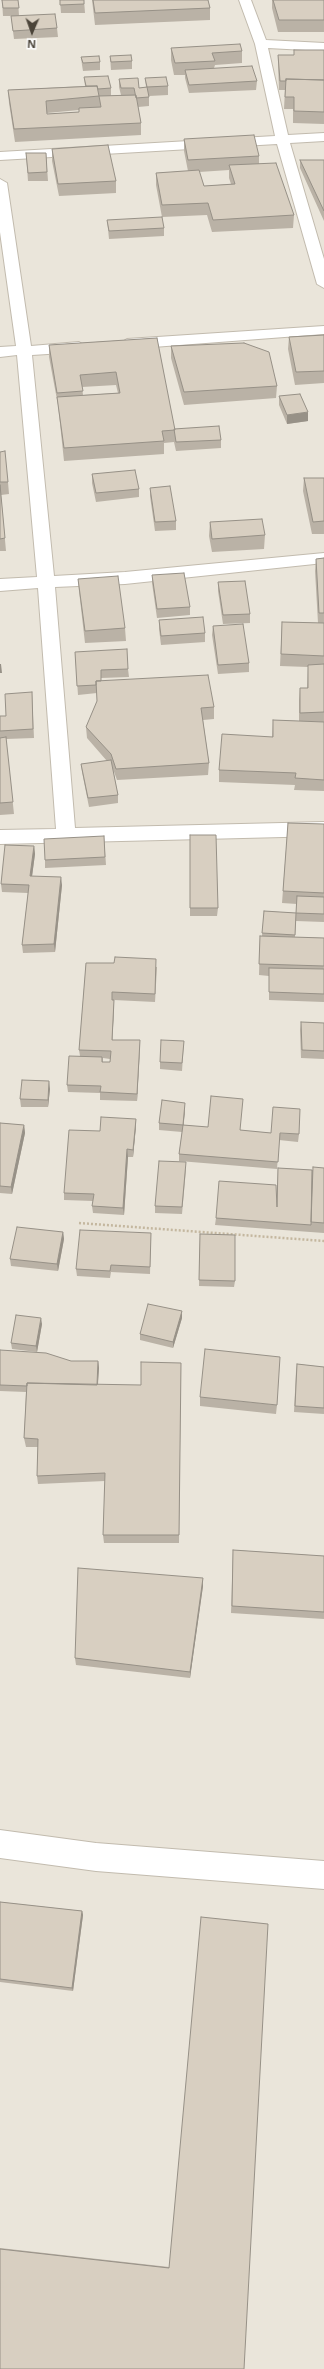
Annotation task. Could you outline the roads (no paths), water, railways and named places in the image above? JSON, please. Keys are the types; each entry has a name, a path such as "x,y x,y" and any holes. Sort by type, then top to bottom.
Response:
{"street":[{"path":"245,0 261,44 282,139 324,284"},
{"path":"261,44 324,47"},
{"path":"0,156 324,137"},
{"path":"0,183 24,351 46,580 66,834"},
{"path":"111,345 324,330"},
{"path":"0,352 95,346"},
{"path":"0,585 46,580 132,577 324,558"},
{"path":"0,837 66,834 324,830"},
{"path":"0,1844 96,1857 324,1875"}]}
